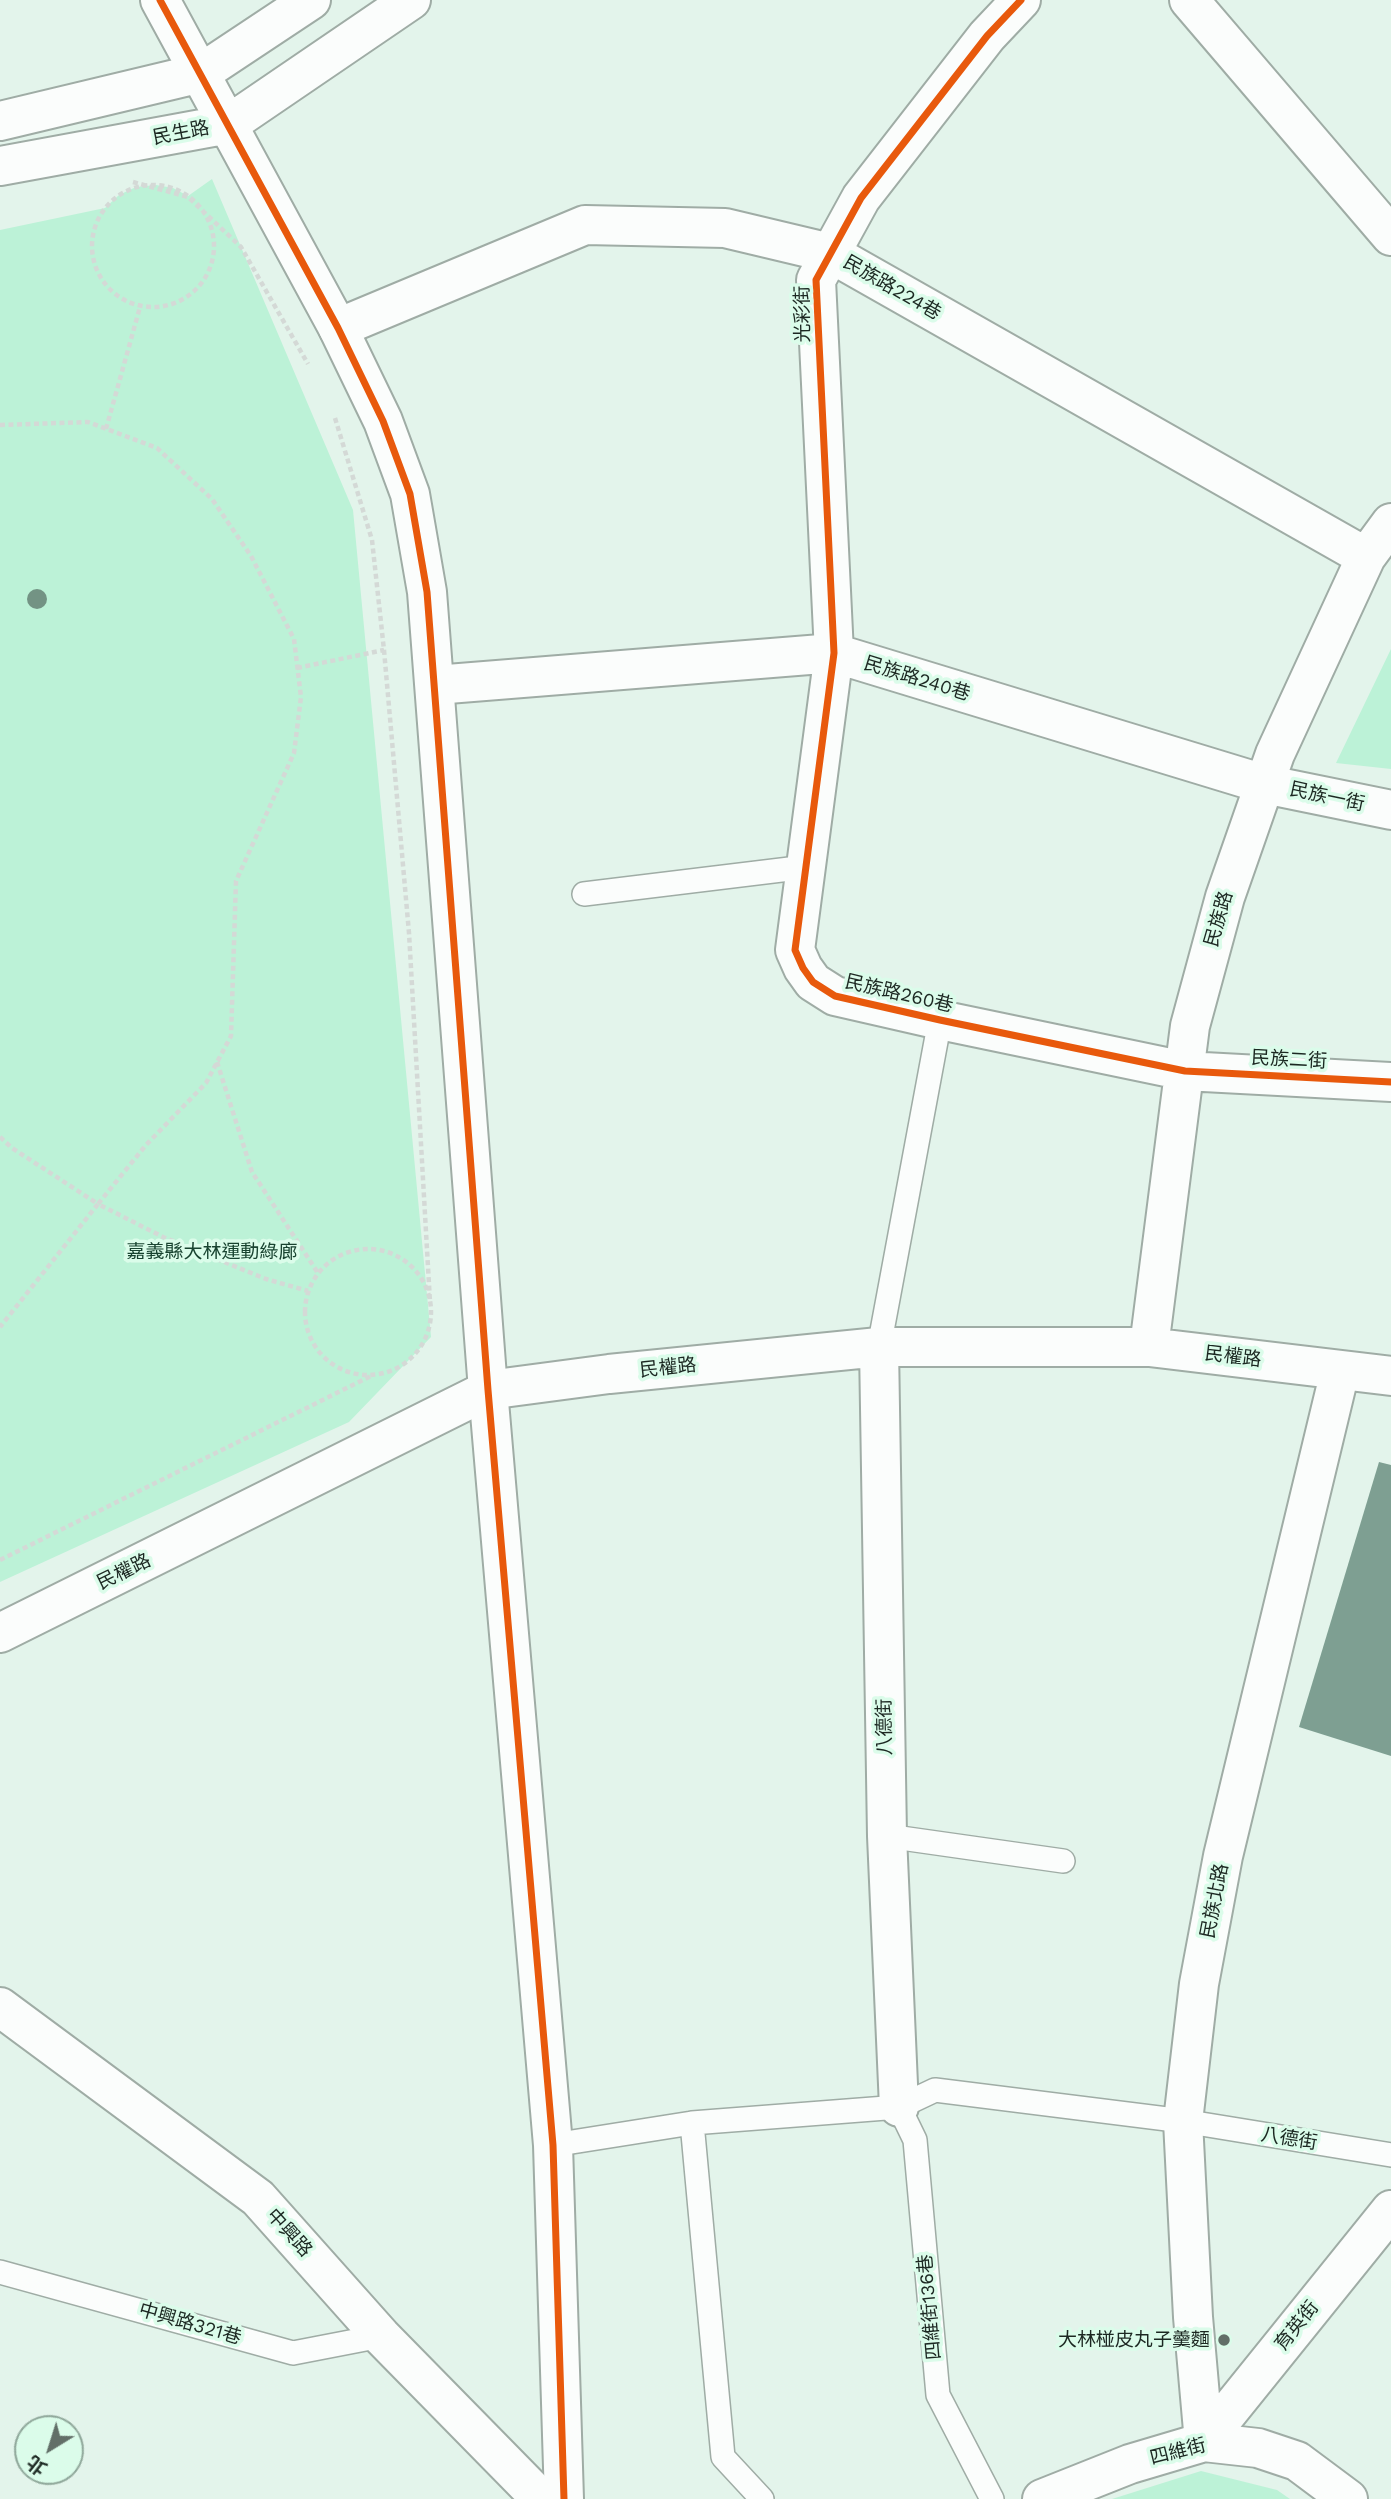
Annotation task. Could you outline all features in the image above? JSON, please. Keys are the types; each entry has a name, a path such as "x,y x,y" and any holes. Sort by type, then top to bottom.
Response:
{"street":[{"path":"160,0 338,328 383,421 410,494 427,592 488,1390 553,2145 564,2499"},
{"path":"0,121 201,73 311,0"},
{"name":"民生路","path":"0,166 229,124 411,0"},
{"name":"光彩街","path":"834,653 816,280 861,198 987,36 1021,0"},
{"path":"1189,0 1391,236"},
{"name":"民族路224巷","path":"338,328 585,225 725,228 831,253 1366,557"},
{"name":"民族路","path":"1149,1347 1190,1026 1224,897 1275,754 1366,557 1391,523"},
{"name":"民族路240巷","path":"435,685 834,653 1264,784"},
{"name":"民族路260巷","path":"834,653 796,950 803,968 813,982 835,996 1185,1071"},
{"name":"民族一街","path":"1264,784 1391,810"},
{"name":"民族二街","path":"1185,1071 1391,1082"},
{"name":"民權路","path":"0,1633 488,1390 608,1374 879,1347 1149,1347 1391,1376"},
{"name":"八德街","path":"879,1347 887,1836 899,2107"},
{"name":"民族北路","path":"1204,2442 1183,2121 1199,1984 1223,1856 1340,1371"},
{"name":"中興路","path":"0,2007 258,2199 381,2336 541,2499"},
{"name":"育英街","path":"1204,2442 1391,2210"},
{"name":"四維街","path":"1042,2499 1129,2464 1204,2442 1258,2448 1297,2461 1348,2499"}],"lane":[{"path":"584,894 806,866"},
{"path":"879,1347 940,1020"},
{"path":"887,1836 1063,1861"},
{"name":"八德街","path":"553,2145 692,2123 899,2107 934,2090 1183,2121 1391,2155"},
{"name":"四維街136巷","path":"899,2107 915,2140 938,2395 992,2499"},
{"path":"692,2123 723,2457 762,2499"},
{"name":"中興路321巷","path":"0,2272 293,2353 381,2336"}],"path":[{"path":"125,180 188,197 203,211 212,230 214,251 209,271 198,289 181,301 161,307 141,307 121,299 105,286 94,267 91,247 94,226 105,208 118,195 136,187 147,186"},
{"path":"188,197 241,247 309,365"},
{"path":"106,429 141,307"},
{"path":"0,1560 373,1375 393,1370 411,1358 424,1342 430,1322 409,933 384,650 372,540 333,413"},
{"path":"0,425 88,422 157,448 212,499 251,556 294,639 301,697 294,753 236,881 231,1036 206,1083 146,1145 0,1327"},
{"path":"297,668 384,650"},
{"path":"217,1062 252,1172 318,1273"},
{"path":"0,1137 12,1148 98,1204 189,1248 266,1279 308,1291"},
{"path":"373,1375 352,1373 333,1364 318,1350 308,1332 305,1312 308,1291 318,1273 334,1259 353,1251 374,1249 394,1254 411,1266 424,1283 430,1302"}],"green space":[{"name":"嘉義縣大林運動綠廊","path":"212,179 353,510 431,1337 349,1422 0,1582 0,230 105,208 119,195 136,187 156,185 173,188 188,196"},
{"path":"1391,649 1391,769 1336,763"},
{"path":"1201,2471 1277,2490 1290,2499 1112,2499"}],"building":[{"path":"1379,1462 1391,1465 1391,1756 1299,1727"}],"cycle path":[{"path":"160,0 338,328 383,421 410,494 427,592 488,1390 553,2145 564,2499"},
{"path":"1021,0 987,36 861,198 816,280 834,653 795,950 813,982 835,996 940,1020 1185,1071 1391,1082"}],"place":[{"name":"大林椪皮丸子羹麵","path":"1224,2340"}]}
